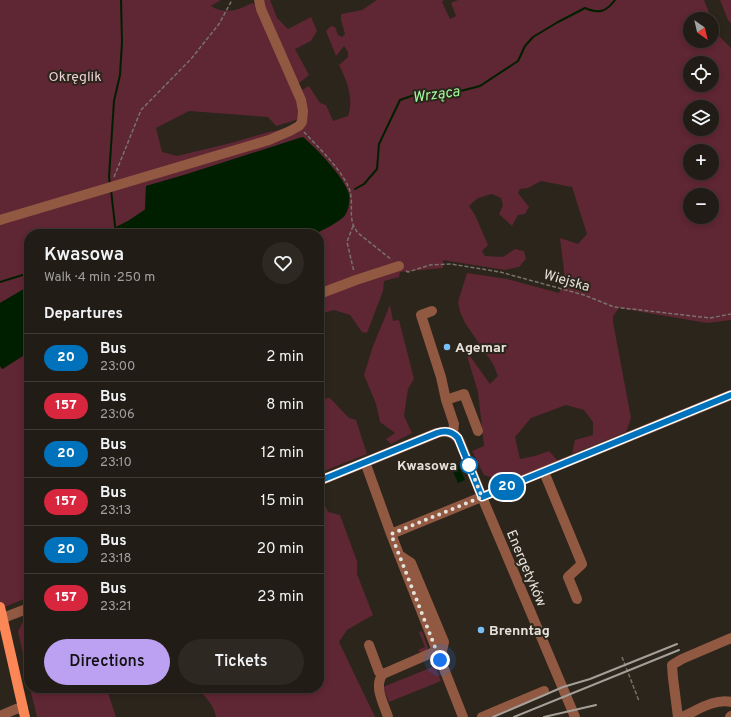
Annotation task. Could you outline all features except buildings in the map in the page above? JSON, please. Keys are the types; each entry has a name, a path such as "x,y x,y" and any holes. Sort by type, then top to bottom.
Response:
{"main road":[{"path":"0,607 24,712"}],"street":[{"path":"0,220 269,140 299,126 302,122 303,116 301,100 258,0"},
{"path":"324,292 399,266"},
{"path":"432,311 421,315 454,424 453,433"},
{"path":"446,400 464,394 478,431"},
{"path":"391,534 731,395"},
{"path":"324,479 444,431 453,433 460,442 482,497"},
{"path":"365,462 391,534 462,717"},
{"path":"544,472 582,564 568,577 577,599"},
{"name":"Energetyków","path":"482,497 575,717"},
{"path":"3,618 24,610"},
{"path":"678,717 672,665 682,659 731,638"},
{"path":"369,645 379,672 383,674"},
{"path":"388,717 378,682 383,674 438,655"},
{"path":"482,717 544,691"},
{"path":"682,717 716,702 724,700 731,702"},
{"path":"0,716 16,709 24,712"}],"path":[{"path":"111,187 141,110 190,59 219,24 232,0"},
{"path":"299,126 326,156 346,182 352,201 353,226 347,242 356,280"},
{"path":"353,226 358,233 399,266"},
{"name":"Wiejska","path":"399,266 404,271 408,272 425,266 445,263 479,268 584,294 614,307 627,309 710,318 731,314"},
{"path":"622,657 639,701"}],"green space":[{"name":"Okręglik","path":"0,0 221,0 211,6 216,9 227,11 242,8 252,3 255,4 295,94 309,86 320,103 326,105 333,121 348,116 350,109 349,90 339,65 348,57 348,52 344,46 336,56 326,31 331,26 335,27 338,35 342,37 345,34 341,14 362,10 377,0 444,0 442,2 450,19 456,16 451,3 458,0 704,0 709,12 683,12 683,48 719,48 719,36 731,48 731,320 707,323 619,308 613,316 613,322 631,418 626,432 572,454 575,440 593,435 593,422 584,410 566,405 531,418 515,437 520,459 549,451 558,461 506,482 484,475 472,451 484,446 478,392 465,349 490,384 498,376 493,364 465,323 460,312 458,302 467,273 507,279 559,293 565,279 560,238 578,244 587,234 572,187 541,181 528,188 520,189 518,193 529,207 525,214 518,215 512,226 499,214 503,205 501,198 492,194 478,198 469,206 475,215 488,245 482,251 485,256 503,257 515,249 524,251 526,259 519,267 505,270 443,260 443,268 400,272 399,277 384,281 383,291 367,333 362,332 350,315 334,310 324,313 324,229 331,226 345,215 349,205 349,199 341,179 335,171 315,148 302,137 146,186 145,209 128,221 112,229 24,229 24,289 0,303","holes":["189,111 268,117 276,126 299,119 289,128 177,156 162,152 156,128"]},
{"path":"262,0 270,0 277,18 288,29 311,17 317,31 311,41 295,49 309,75 298,84"},
{"path":"720,0 731,0 731,23 728,20"},
{"path":"390,305 393,321 399,320 414,379 408,389 404,416 412,433 391,444 386,439 395,433 380,422 376,404 364,375 373,346"},
{"path":"24,355 24,599 0,609 0,366 3,369"},
{"path":"330,398 349,418 356,420 367,454 324,471 324,399"},
{"path":"324,504 328,512 340,515 357,561 357,574 373,615 347,630 339,642 375,717 216,717 213,708 201,693 324,693"},
{"path":"24,622 24,659 18,631"},
{"path":"422,631 428,648 422,654 418,650 425,647 419,632"},
{"path":"435,666 441,681 389,702 383,687"},
{"path":"31,693 108,693 116,717 37,717"}],"shaded area":[{"path":"303,137 322,156 342,180 349,194 349,205 343,217 324,230 112,229 145,210 146,186"},
{"path":"24,289 24,355 2,369 0,366 0,303"},
{"path":"457,462 465,480 458,483 450,465"}],"waterway":[{"path":"110,184 109,177 114,101 120,75 122,42 121,0"},
{"name":"Wrząca","path":"355,189 364,184 377,169 379,144 400,100 420,93 449,94 480,86 518,61 525,46 533,37 585,8 594,11 602,11 615,0"},
{"path":"111,190 115,229"},
{"name":"Wrząca","path":"0,282 24,275"}],"railway":[{"path":"493,717 563,687 590,679 677,644"},
{"path":"514,717 679,650"},
{"path":"544,717 596,705"}],"bus line":[{"name":"20","path":"324,479 444,431 453,433 458,438 482,497 731,395"}],"place":[{"name":"Agemar","path":"447,347"},
{"name":"Kwasowa","path":"469,465"},
{"name":"Brenntag","path":"481,630"}],"route":[{"path":"440,660 391,534 482,497 469,465"}]}
